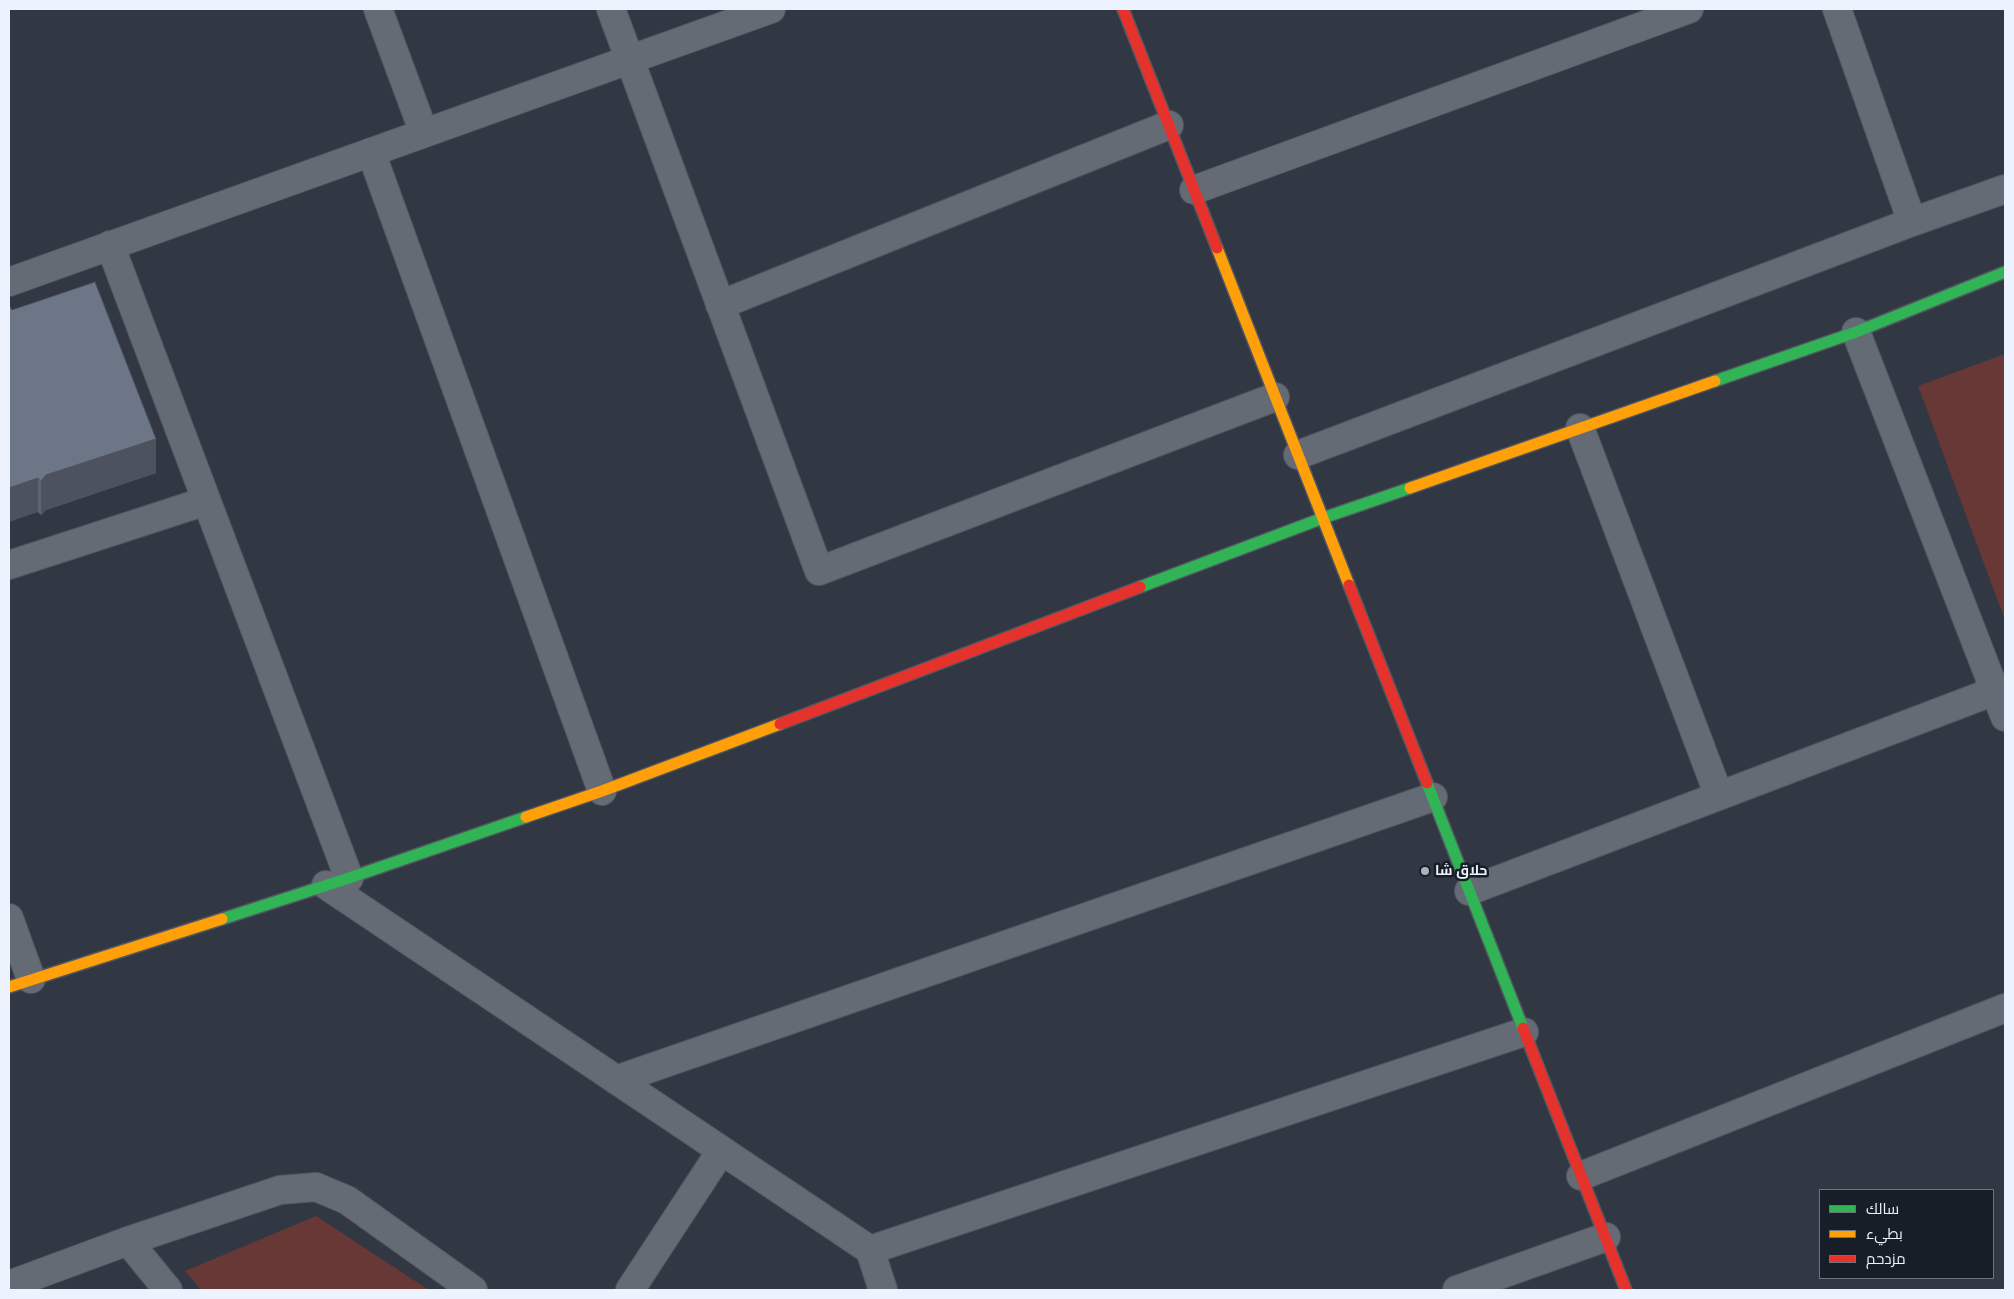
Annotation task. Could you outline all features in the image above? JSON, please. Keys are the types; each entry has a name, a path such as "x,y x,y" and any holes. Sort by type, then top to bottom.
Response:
{"street":[{"path":"378,9 424,133"},
{"path":"611,9 819,571 1275,397"},
{"path":"9,282 771,9"},
{"path":"1123,9 1626,1290"},
{"path":"1194,190 1689,9"},
{"path":"1837,9 1912,222"},
{"path":"720,304 1169,125"},
{"path":"371,152 602,791"},
{"path":"1298,455 1912,222 2005,189"},
{"path":"110,245 206,501 338,881 616,1080 870,1250 883,1290"},
{"path":"9,918 20,983 338,881 602,791 1323,518 1856,332 2005,272"},
{"path":"1856,332 2000,689 2005,717"},
{"path":"1580,428 1719,796"},
{"path":"9,565 206,501"},
{"path":"1469,891 2000,689"},
{"path":"616,1080 1433,797"},
{"path":"1581,1176 2005,1008"},
{"path":"870,1250 1524,1032"},
{"path":"630,1290 721,1151"},
{"path":"9,1284 128,1241 280,1190 316,1187 348,1200 473,1290"},
{"path":"1457,1290 1606,1238"},
{"path":"128,1241 168,1290"}],"shaded area":[{"path":"2005,354 2005,620 1918,386"},
{"path":"316,1216 429,1290 201,1290 185,1271"}],"building":[{"path":"95,282 156,439 46,475 41,481 38,478 9,488 9,306 12,310"}],"traffic: fast":[{"path":"1715,381 1856,332 2005,272"},
{"path":"1140,587 1323,518 1410,488"},
{"path":"1427,783 1523,1028"},
{"path":"222,919 349,878 526,817"}],"traffic: slow":[{"path":"1217,248 1349,585"},
{"path":"1410,488 1715,381"},
{"path":"526,817 602,791 780,724"},
{"path":"9,987 222,919"}],"traffic: jam":[{"path":"1123,9 1217,248"},
{"path":"1349,585 1427,783"},
{"path":"780,724 1140,587"},
{"path":"1523,1028 1626,1290"}],"place":[{"name":"حلاق شا","path":"1425,871"}]}
